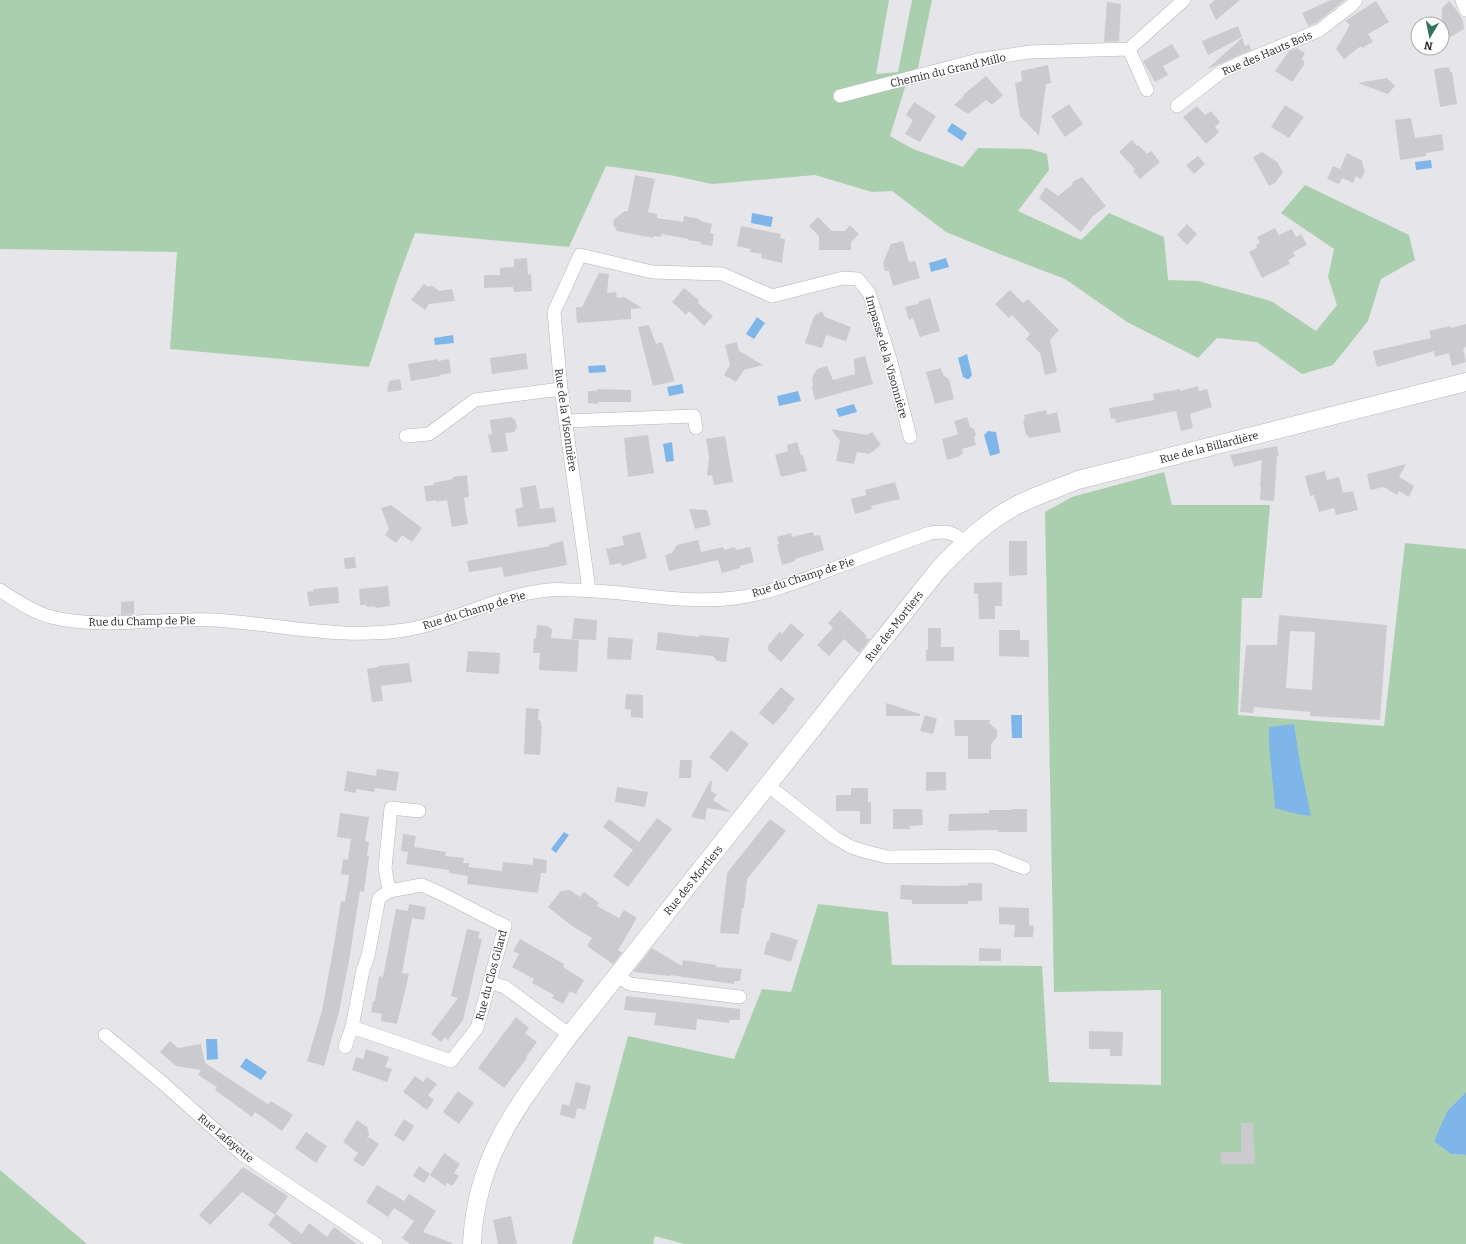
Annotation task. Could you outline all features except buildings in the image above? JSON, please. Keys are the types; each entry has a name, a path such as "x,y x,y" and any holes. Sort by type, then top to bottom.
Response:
{"street":[{"path":"1147,90 1129,49 1184,0"},
{"name":"Rue des Hauts Bois","path":"1177,106 1221,72 1320,30 1352,5 1356,0"},
{"path":"1462,0 1466,10"},
{"name":"Chemin du Grand Millo","path":"840,96 978,60 1007,55 1029,52 1129,49"},
{"name":"Rue de la Visonnière","path":"580,255 554,312 561,389 589,590"},
{"name":"Impasse de la Visonnière","path":"580,255 652,272 722,274 772,296 843,278 858,279 869,293 891,362 910,437"},
{"name":"Rue de la Billardière","path":"964,542 1018,505 1078,480 1466,382"},
{"path":"406,436 429,434 476,400 561,389"},
{"path":"566,421 694,416 696,428"},
{"name":"Rue du Champ de Pie","path":"0,590 13,599 49,616 90,622 130,622 176,619 215,620 348,634 379,634 408,630 438,622 478,607 517,596 549,590 589,590 691,599 734,598 762,593 802,580 930,533 949,531 964,542"},
{"name":"Rue des Mortiers","path":"472,1244 476,1210 482,1182 497,1143 519,1103 569,1036 938,570 964,542"},
{"path":"770,784 775,790 834,837 851,847 888,857 993,856 1024,868"},
{"path":"345,1047 352,1027 379,898 389,891 385,868 391,808 419,811"},
{"name":"Rue du Clos Gilard","path":"352,1027 451,1061 477,1028 490,982 505,926 440,892 422,885 389,891"},
{"path":"617,976 630,984 740,997"},
{"path":"490,982 504,986 569,1036"},
{"name":"Rue Lafayette","path":"105,1035 164,1084 242,1154 376,1244"}],"green space":[{"path":"0,0 889,0 876,74 898,72 912,0 932,0 918,68 910,71 890,136 913,149 963,167 978,148 1030,149 1047,154 1049,170 1018,211 1081,240 1109,213 1164,237 1168,280 1198,281 1271,301 1316,331 1337,305 1328,277 1334,249 1281,213 1305,185 1409,235 1415,260 1381,279 1368,321 1333,365 1302,374 1257,342 1217,338 1198,358 1127,322 1065,279 946,232 892,191 872,192 815,175 712,184 670,175 606,166 569,247 415,233 397,281 369,367 170,349 177,252 0,249"},
{"path":"1164,472 1172,505 1270,505 1262,598 1242,598 1238,715 1384,726 1405,543 1466,549 1466,1092 1448,1110 1451,1154 1466,1155 1466,1244 684,1244 655,1236 653,1244 572,1244 628,1036 734,1059 762,989 791,992 818,904 888,912 892,965 1042,966 1049,1082 1161,1085 1161,990 1054,992 1045,512 1072,497"},
{"path":"0,1170 87,1244 0,1244"}],"water":[{"path":"952,123 967,133 962,141 947,131"},
{"path":"1431,160 1432,168 1416,170 1415,162"},
{"path":"752,213 773,217 771,227 751,223"},
{"path":"946,258 949,267 931,272 929,263"},
{"path":"757,317 765,323 754,339 746,334"},
{"path":"453,335 454,343 435,345 434,338"},
{"path":"967,354 972,375 969,379 963,377 958,358"},
{"path":"605,365 606,372 589,373 588,366"},
{"path":"682,384 684,393 669,396 667,387"},
{"path":"798,391 801,401 779,406 777,396"},
{"path":"854,404 857,412 839,417 836,409"},
{"path":"988,431 996,432 1000,453 990,456 984,435"},
{"path":"672,442 674,461 666,462 663,444"},
{"path":"1011,715 1022,715 1022,738 1012,738"},
{"path":"1294,724 1311,816 1275,808 1269,744 1269,727"},
{"path":"564,832 569,835 556,853 551,849"},
{"path":"206,1039 217,1039 218,1059 207,1060"},
{"path":"246,1058 267,1072 261,1080 240,1067"},
{"path":"1466,1092 1466,1155 1451,1154 1434,1141 1448,1110"}]}
